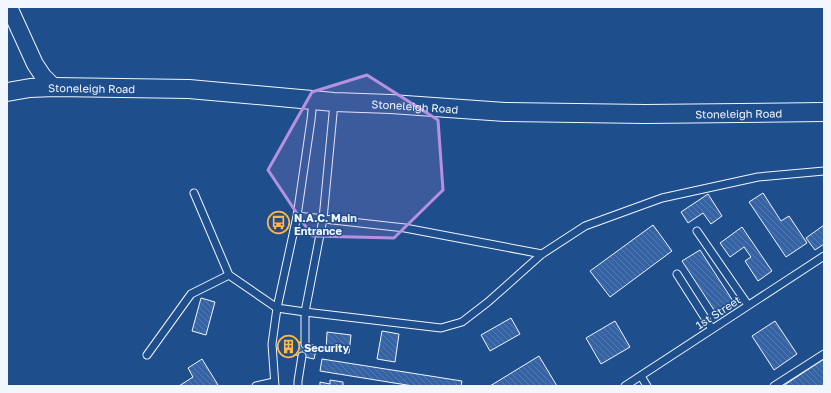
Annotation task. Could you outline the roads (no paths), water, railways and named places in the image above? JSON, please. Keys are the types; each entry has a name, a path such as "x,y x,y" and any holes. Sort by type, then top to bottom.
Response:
{"main road":[{"name":"Stoneleigh Road","path":"7,92 54,86 189,89 313,101 391,104 505,112 653,114 824,112"}],"street":[{"path":"9,7 35,64 43,76 54,86"}],"lane":[{"path":"256,386 275,384 272,344 277,308 297,216 312,120 313,101"},
{"path":"305,344 305,312 323,219 334,102"},
{"path":"194,193 229,275 277,308 441,328 462,322 488,302 542,254 585,226 662,198 758,177 824,171"},
{"path":"297,216 404,228 542,254"},
{"path":"697,231 748,305"},
{"name":"1st Street","path":"625,386 824,256"},
{"path":"676,274 712,329"},
{"path":"147,355 191,294 229,275"},
{"path":"774,386 824,354"},
{"path":"298,386 302,356"},
{"path":"640,376 647,386"}],"place":[{"name":"N.A.C. Main Entrance","path":"279,223"},
{"name":"Security","path":"289,347"}]}
